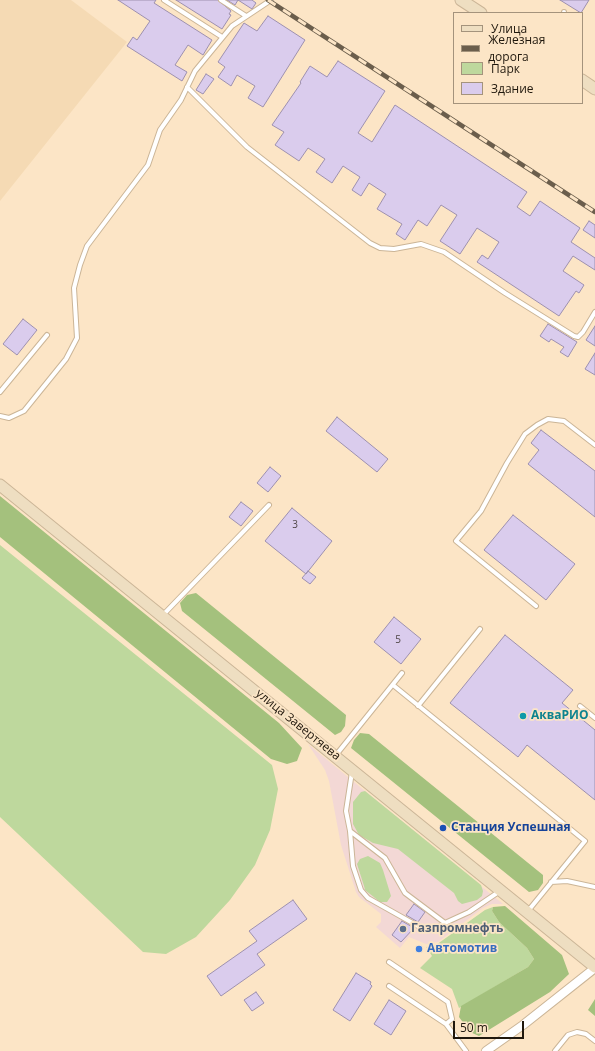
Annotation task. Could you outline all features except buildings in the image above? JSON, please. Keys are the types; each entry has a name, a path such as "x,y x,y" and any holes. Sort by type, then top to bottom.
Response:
{"main road":[{"path":"461,0 479,12"},
{"path":"583,81 595,89"},
{"name":"улица Завертяева","path":"0,485 353,769 595,968"}],"street":[{"path":"486,1051 523,1025 595,968"}],"lane":[{"path":"164,0 222,38"},
{"path":"221,0 246,16"},
{"path":"0,416 9,418 24,411 66,359 77,338 74,288 87,246 148,165 160,130 187,87 195,70 232,26 271,0"},
{"path":"187,87 247,148 370,243 380,248 394,249 421,244 438,250 574,336 578,337 583,332 595,312"},
{"path":"0,392 47,335"},
{"path":"536,606 456,541 481,511 507,463 526,434 537,425 548,420 564,422 595,445"},
{"path":"162,616 269,505"},
{"path":"418,706 480,629"},
{"path":"336,756 402,673"},
{"path":"393,685 585,841 527,912"},
{"path":"580,706 595,718"},
{"path":"353,769 346,810 350,831 353,866 362,890 368,898 424,930 435,929 469,912 501,890"},
{"path":"350,831 385,858 405,893 445,923"},
{"path":"551,882 567,881 595,887"},
{"path":"389,962 448,1002 452,1019 446,1024"},
{"path":"389,986 446,1024 466,1051"},
{"path":"555,1051 568,1035 577,1032 586,1034 595,1041"}],"shaded area":[{"path":"0,0 71,0 127,42 0,201"},
{"path":"308,744 503,904 492,904 483,908 438,942 426,944 409,937 400,948 376,927 381,922 381,914 359,897 356,892 341,845 329,781 325,770"}],"green space":[{"path":"0,496 279,723 302,748 297,761 287,764 271,759 0,537"},
{"path":"0,545 272,765 278,789 270,830 255,865 230,900 196,937 166,954 143,952 0,817"},
{"path":"196,593 346,715 345,726 341,732 335,735 182,611 180,603 187,595"},
{"path":"360,733 369,734 543,875 543,883 538,890 529,892 351,748 354,740"},
{"path":"365,791 481,885 483,891 482,896 477,900 462,904 458,901 454,893 398,849 373,843 359,835 353,824 353,802 361,792"},
{"path":"368,856 380,863 383,870 391,896 387,902 380,902 365,890 357,864 360,859"},
{"path":"505,906 562,955 569,974 550,992 479,1036 470,1032 459,1017 461,1006 528,967 534,959 527,948 499,922 492,911 493,907"},
{"path":"493,907 492,911 499,922 527,948 534,959 528,967 459,1008 452,989 420,968 432,956 426,947 436,945 485,910"},
{"path":"595,999 595,1016 588,1010"}],"railway":[{"path":"268,0 595,212"}],"place":[{"name":"АкваРИО","path":"523,716"},
{"name":"Станция Успешная","path":"443,828"},
{"name":"Газпромнефть","path":"403,929"},
{"name":"Автомотив","path":"419,949"}]}
